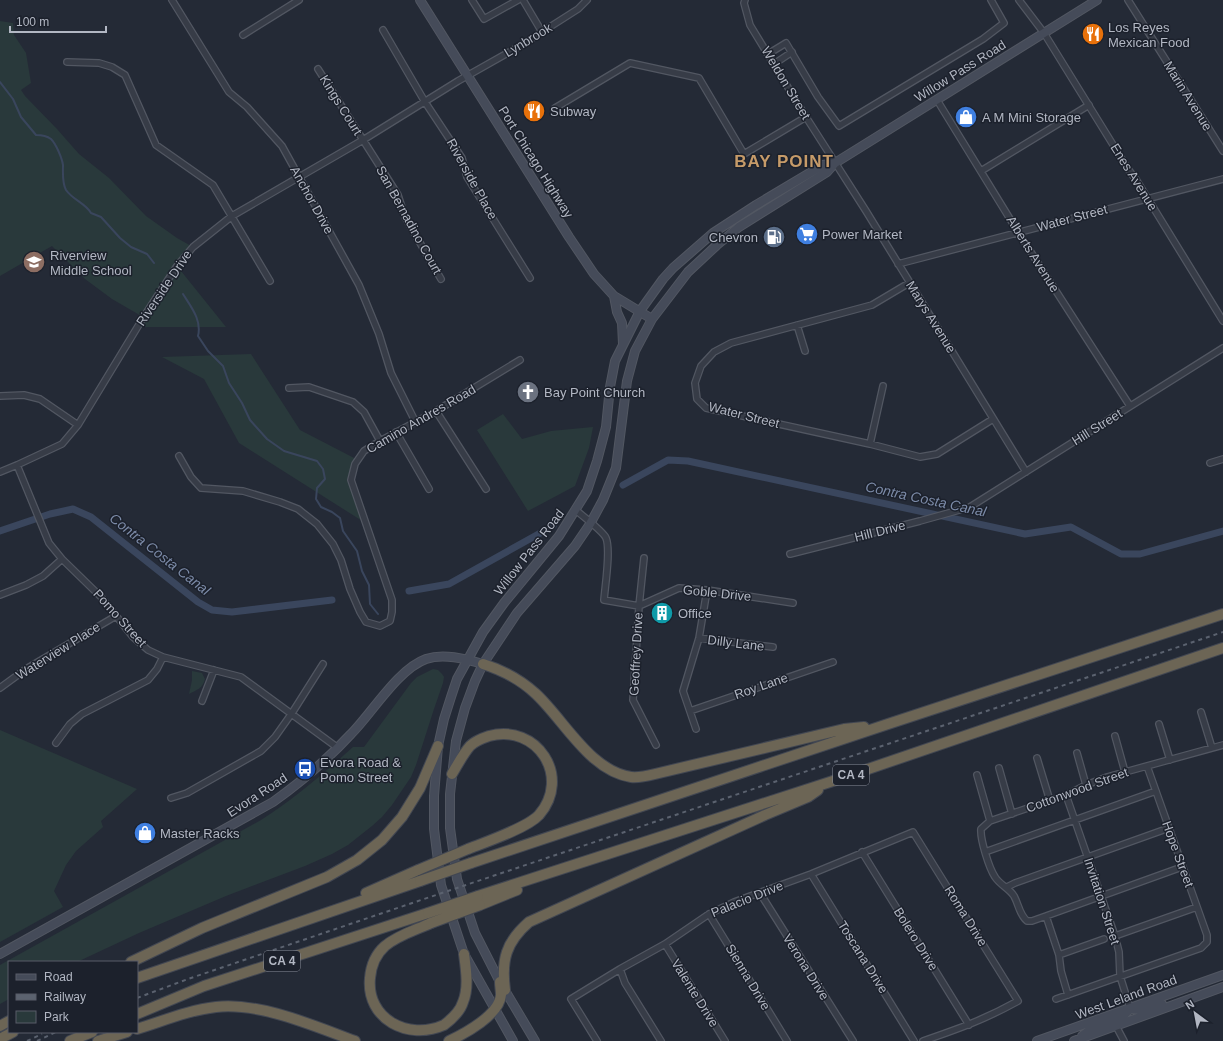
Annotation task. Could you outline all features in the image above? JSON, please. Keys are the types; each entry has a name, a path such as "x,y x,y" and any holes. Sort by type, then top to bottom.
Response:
{"highway":[{"name":"CA 4","path":"138,978 471,863 1223,614"},
{"name":"CA 4","path":"138,1014 204,986 428,913 479,901 577,864 830,782 1223,648"},
{"path":"483,664 497,668 520,681 535,693 558,716 596,760 616,772 631,777 643,777 844,729 888,724"},
{"path":"266,934 522,826 538,816 547,804 551,791 552,778 549,765 542,752 534,744 523,737 511,734 497,734 484,737 471,745 462,756 452,774"},
{"path":"133,961 202,928 327,877 357,860 382,840 402,817 420,788 438,746"},
{"path":"449,1041 486,1018 495,1010 501,996 503,986 505,956 517,933 530,922 765,815 808,797 830,782"},
{"path":"464,954 466,971 463,1002 453,1018 436,1029 416,1033 399,1029 384,1019 375,1005 370,990 371,972 375,961 385,947 393,940 479,901"},
{"path":"138,1029 204,1008 244,1007 276,1014 355,1041"},
{"path":"0,1039 11,1033"},
{"path":"70,1041 90,1033"},
{"path":"98,1041 124,1033"}],"main road":[{"name":"Port Chicago Highway","path":"420,0 569,237 594,274 614,296 652,319"},
{"name":"Willow Pass Road","path":"535,1041 503,986 475,933 456,879 450,828 450,794 456,741 475,681 483,664 517,613 575,546 590,524 603,500 616,468 627,381 635,351 652,319 688,272 712,249 739,227 827,172 835,163 1097,0"},
{"name":"Willow Pass Road","path":"513,1041 464,954 441,885 434,829 438,746 444,719 457,679 483,632 504,602 559,536 587,491 597,462 606,427 610,387 615,361 640,311 668,274 713,233 767,198 823,165 835,163"},
{"path":"614,296 622,323 623,345"},
{"name":"Evora Road","path":"0,954 262,809 303,780 338,748 409,668 422,661 446,656 483,664"},
{"name":"West Leland Road","path":"1037,1041 1223,975"},
{"name":"West Leland Road","path":"1075,1041 1223,987"},
{"path":"1075,1041 1091,1029 1122,1017 1130,1008 1142,1010 1167,1002 1184,1001"}],"street":[{"name":"Anchor Drive","path":"172,0 229,92 247,107 282,146 359,285 378,334 390,373 415,421"},
{"path":"243,35 299,0"},
{"path":"472,0 484,19 518,0"},
{"path":"523,0 542,32"},
{"name":"Lynbrook","path":"468,75 542,32 578,9 587,0"},
{"name":"Weldon Street","path":"744,0 750,25 835,163"},
{"path":"768,54 786,44 818,97 839,126 983,39 1004,23 991,0"},
{"name":"Enes Avenue","path":"1019,0 1044,33 1223,320"},
{"name":"Marin Avenue","path":"1128,0 1223,152"},
{"name":"Riverside Place","path":"383,30 425,102 462,158 467,177 530,278"},
{"path":"774,64 792,52"},
{"path":"67,62 100,63 112,67 125,75 156,145 213,185 270,281"},
{"path":"555,108 630,63 699,78 744,154 806,117"},
{"name":"Kings Court","path":"318,69 363,140"},
{"name":"Riverside Drive","path":"0,472 62,444 78,425 176,266 192,247 232,216 363,140 468,75"},
{"name":"Alberts Avenue","path":"937,100 1018,232 1130,406"},
{"path":"981,171 1089,105"},
{"name":"San Bernadino Court","path":"363,140 398,195 404,217 442,279"},
{"name":"Marys Avenue","path":"835,163 1026,472"},
{"name":"Water Street","path":"898,264 1223,178"},
{"name":"Water Street","path":"910,283 872,305 731,343 714,352 701,366 695,383 697,399 706,408 870,444 920,457 937,454 993,419"},
{"path":"797,325 805,351"},
{"name":"Hill Street","path":"970,507 1223,348"},
{"name":"Camino Andres Road","path":"179,456 191,477 201,488 243,492 280,502 298,509 317,524 332,544 341,560 350,589 366,622 380,626 390,621 392,600 351,480 355,464 364,451 415,421 436,411 520,360"},
{"path":"870,444 883,386"},
{"path":"289,388 309,387 353,402 364,412 380,441"},
{"path":"0,396 24,395 40,399 78,425"},
{"path":"436,411 486,489"},
{"path":"396,432 428,489"},
{"path":"1210,463 1223,459"},
{"name":"Pomo Street","path":"17,465 49,543 62,559 101,596 133,637 148,650 163,657 241,677 338,748"},
{"name":"Hill Drive","path":"790,554 970,507"},
{"path":"576,510 590,524 600,530 605,537 608,547 604,600 639,606"},
{"name":"Geoffrey Drive","path":"644,558 639,606 633,700 656,745"},
{"path":"0,595 26,585 43,576 62,559"},
{"name":"Goble Drive","path":"639,606 679,588 707,590 793,602"},
{"path":"696,729 683,691 699,638 707,590"},
{"name":"Waterview Place","path":"0,688 26,669 116,616"},
{"name":"Dilly Lane","path":"699,638 773,647"},
{"path":"56,743 70,724 82,714 148,680 157,670 163,657"},
{"name":"Roy Lane","path":"690,711 833,662"},
{"path":"172,798 187,793 261,751 275,737 323,664"},
{"path":"202,702 214,670"},
{"path":"1201,712 1212,748"},
{"path":"1159,724 1170,760"},
{"path":"1115,736 1125,772"},
{"name":"Cottonwood Street","path":"985,852 980,834 981,829 990,821 1050,801 1086,785 1125,772 1223,745"},
{"path":"1077,753 1086,785"},
{"path":"1037,758 1050,801"},
{"name":"Hope Street","path":"1120,976 1201,948 1207,942 1208,935 1182,867 1147,766"},
{"path":"999,768 1012,814"},
{"path":"977,775 990,821"},
{"path":"1156,791 985,852 994,876 999,882 1007,887 1014,897 1021,916 1027,921 1032,921 1182,867"},
{"name":"Invitation Street","path":"1066,795 1115,936 1119,952 1120,976 1130,1008"},
{"path":"1007,887 1169,828"},
{"name":"Palacio Drive","path":"597,1041 571,1000 620,969 665,944 709,914 734,902 811,874 913,832"},
{"name":"Roma Drive","path":"913,832 1018,1001 969,1025"},
{"name":"Bolero Drive","path":"862,852 969,1025"},
{"name":"Toscana Drive","path":"811,874 914,1041"},
{"name":"Verona Drive","path":"760,893 853,1041"},
{"path":"1115,936 1197,907"},
{"name":"Sienna Drive","path":"709,914 787,1041"},
{"path":"1046,916 1059,955 1061,971 1068,995"},
{"path":"1059,955 1104,939"},
{"name":"Valente Drive","path":"665,944 725,1041"},
{"path":"620,969 625,983 661,1041"},
{"path":"1056,999 1120,976"},
{"path":"923,1041 969,1025"},
{"path":"1116,1026 1124,1041"}],"green space":[{"path":"0,21 13,23 14,35 26,53 31,83 21,90 25,96 79,154 109,178 146,216 177,238 193,247 177,266 226,327 138,327 143,317 112,299 85,279 52,246 0,276"},
{"path":"251,354 300,430 358,460 351,480 367,524 239,443 204,379 162,357"},
{"path":"503,414 522,439 551,431 593,427 589,448 575,486 528,511 477,430"},
{"path":"433,669 438,670 444,677 416,765 411,777 382,817 348,845 305,866 226,896 139,933 79,961 8,961 8,1000 0,1004 0,965 273,812 353,747 364,747 417,677"},
{"path":"192,671 202,673 205,679 201,687 189,694 192,680"},
{"path":"0,730 137,789 101,821 103,827 76,851 66,865 54,891 63,907 0,942"}],"waterway":[{"path":"0,82 13,99 21,117 36,135 48,137 55,144 63,165 63,178 66,190 91,213 101,217 120,238 131,247 147,254 154,263"},
{"path":"183,294 197,319 199,330 198,336 208,351 223,366 229,383 242,403 250,420 267,439 284,451 317,461 323,469 325,479 317,488 316,499 321,507 340,518 343,531 357,551 362,571 369,585 370,604 378,614"},
{"name":"Contra Costa Canal","path":"623,485 668,460 688,461 1025,534 1071,527 1121,554 1140,554 1223,531"},
{"name":"Contra Costa Canal","path":"0,531 50,514 73,509 91,517 198,602 212,610 232,612 332,600"},
{"name":"Contra Costa Canal","path":"409,591 449,584 553,526"}],"railway":[{"path":"138,998 188,979 424,899 1223,632"},
{"path":"37,1041 54,1033"},
{"path":"27,1041 42,1034"}],"place":[{"name":"Los Reyes Mexican Food","path":"1093,34"},
{"name":"Subway","path":"534,111"},
{"name":"A M Mini Storage","path":"966,117"},
{"name":"Power Market","path":"807,234"},
{"name":"Chevron","path":"774,237"},
{"name":"Riverview Middle School","path":"34,262"},
{"name":"Bay Point Church","path":"528,392"},
{"name":"Office","path":"662,613"},
{"name":"Evora Road & Pomo Street","path":"305,769"},
{"name":"Master Racks","path":"145,833"}],"district":[{"name":"BAY POINT","path":"784,161"}]}
